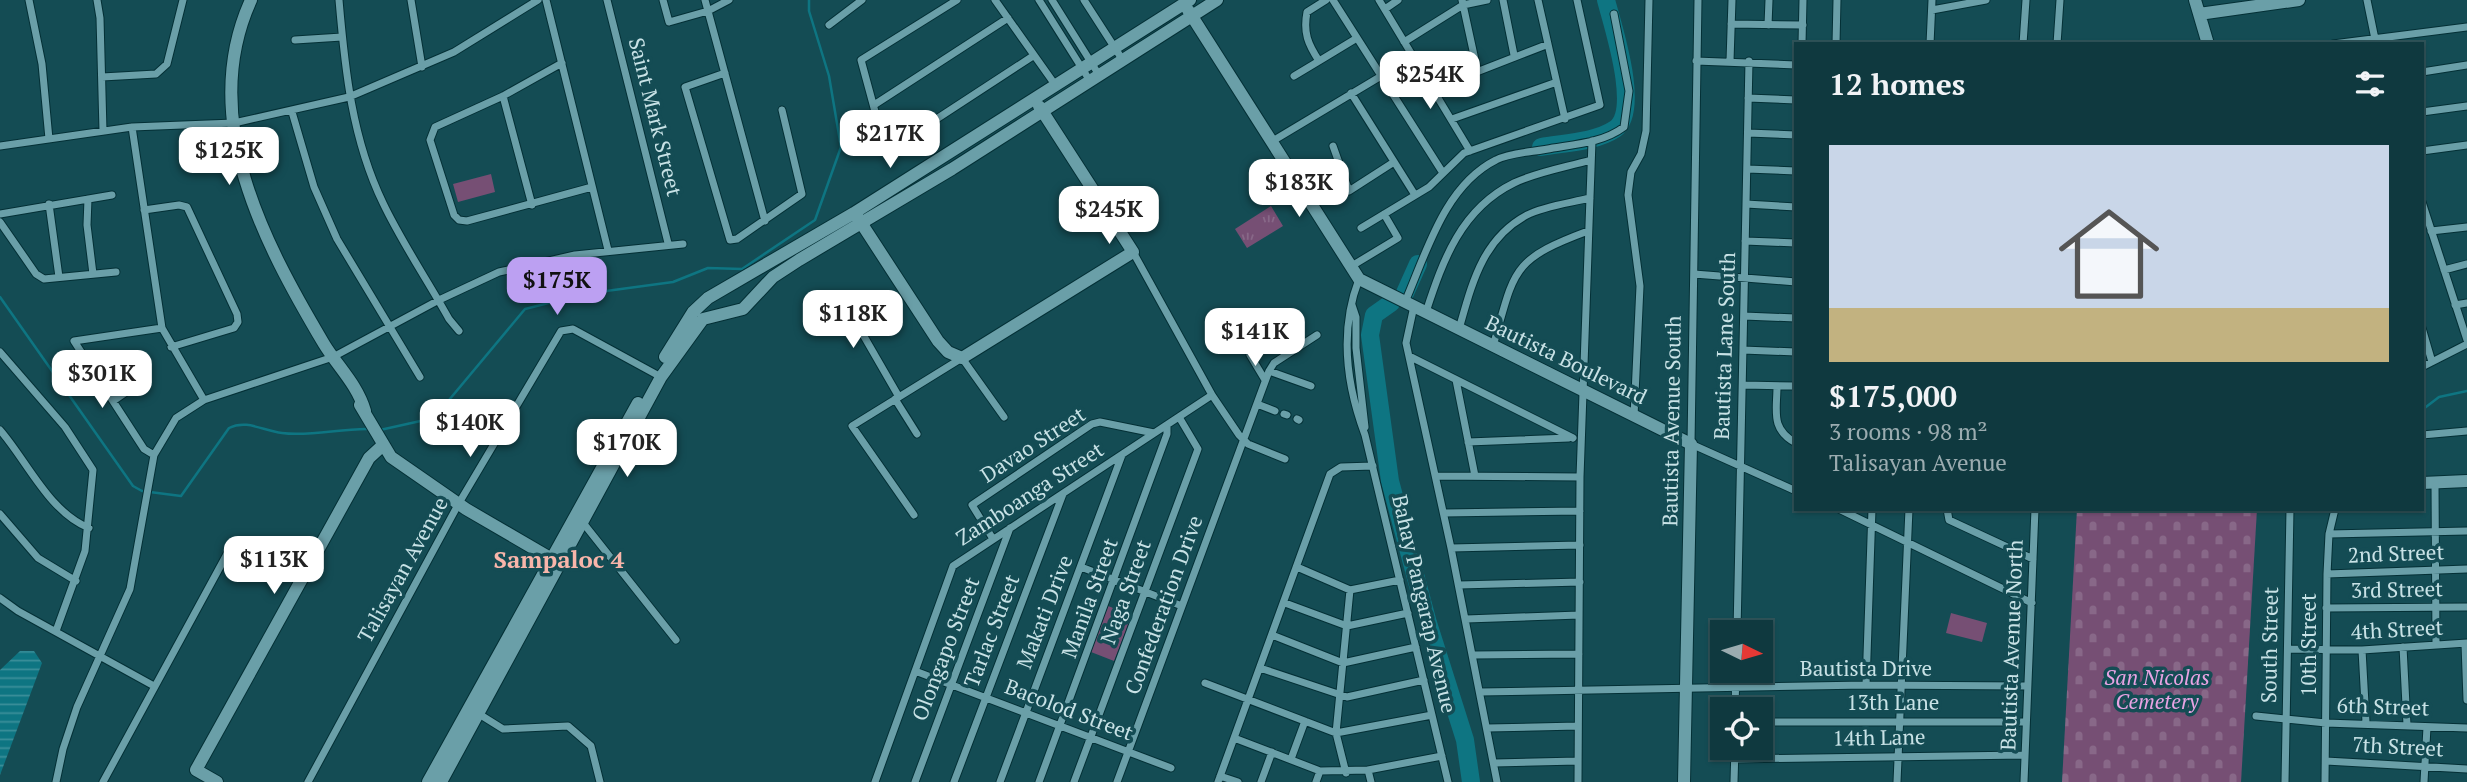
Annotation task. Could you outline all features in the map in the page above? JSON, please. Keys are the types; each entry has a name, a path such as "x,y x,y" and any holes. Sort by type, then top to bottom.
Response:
{"street":[{"path":"29,0 42,64 49,139"},
{"path":"97,0 103,131"},
{"path":"102,77 156,74 163,70 167,64 183,0"},
{"path":"251,0 234,52 231,82 233,123 257,212 290,284 333,357 333,365 367,414 381,444 391,457 459,503 557,561"},
{"path":"339,0 349,97 365,156 383,202 459,331"},
{"path":"411,0 422,67"},
{"path":"0,146 132,127 233,123 292,112 349,97 422,67 485,35 538,0"},
{"path":"547,0 608,250"},
{"name":"Saint Mark Street","path":"607,0 668,243"},
{"path":"663,0 669,22 708,11 729,0"},
{"path":"705,0 765,221"},
{"path":"829,25 862,0"},
{"path":"957,0 861,60 886,152 1033,56"},
{"path":"995,0 1056,86"},
{"path":"1039,0 1088,66"},
{"path":"1052,0 1094,78"},
{"path":"428,782 557,561 584,524 658,375 703,319 743,309 774,277 1056,86 1088,66 1119,54 1217,0"},
{"path":"1319,61 1308,44 1304,26 1307,12 1326,0"},
{"path":"1333,0 1443,173"},
{"path":"1379,0 1471,151"},
{"path":"1385,9 1398,0"},
{"path":"1404,42 1463,3 1487,0"},
{"path":"1503,0 1514,55"},
{"path":"1538,0 1564,119"},
{"path":"1361,228 1415,195 1464,153 1600,105 1577,0"},
{"path":"1634,416 1640,286 1628,195 1631,172 1641,154 1646,131 1649,0"},
{"name":"Bautista Avenue South","path":"1684,782 1698,0"},
{"path":"1730,61 1732,0"},
{"path":"1768,25 1769,0"},
{"path":"1802,42 1803,0"},
{"path":"1836,42 1837,0"},
{"path":"1930,42 1932,0"},
{"path":"1932,10 1986,0"},
{"path":"2023,42 2026,0"},
{"path":"2057,42 2060,0"},
{"path":"2195,0 2207,42"},
{"path":"2199,14 2242,4 2299,0"},
{"path":"2367,0 2376,42 2467,27"},
{"path":"1086,1 1119,54"},
{"path":"441,782 557,561 693,312 708,299 858,219 1043,112 1094,78 1119,54 1187,2 1192,16 1359,279"},
{"path":"1463,3 1477,69"},
{"path":"1497,782 1406,334 1434,234 1452,201 1472,178 1496,159 1592,141 1617,132 1628,118 1629,91 1614,15"},
{"path":"874,105 1007,18"},
{"path":"1731,24 1803,25"},
{"path":"295,40 342,37"},
{"path":"1294,76 1357,38"},
{"path":"1433,89 1477,69 1546,45"},
{"path":"1271,142 1413,57"},
{"path":"1696,61 1794,65"},
{"name":"Bautista Lane South","path":"1737,620 1749,61"},
{"path":"562,63 503,96 435,127 430,140 454,215 459,220 467,221 532,205 592,187"},
{"path":"2424,72 2467,65"},
{"path":"725,73 685,87 727,238 737,239 802,194 782,110"},
{"path":"1452,119 1555,83"},
{"path":"1352,93 1415,195"},
{"path":"503,96 532,205"},
{"path":"1748,98 1794,100"},
{"path":"1035,100 1133,253 1212,396 1243,440 1285,459"},
{"path":"2424,112 2467,106"},
{"path":"292,112 324,212 388,328 420,377"},
{"path":"132,127 162,328 204,400"},
{"path":"1748,133 1794,135"},
{"path":"1578,782 1580,477 1592,141"},
{"path":"2424,151 2467,145"},
{"path":"1333,146 1349,191 1394,162"},
{"path":"1415,307 1438,274 1464,222 1514,183 1591,160"},
{"path":"1747,169 1794,171"},
{"path":"0,214 112,195"},
{"path":"88,198 87,225 93,274"},
{"path":"1459,329 1481,260 1497,237 1528,215 1590,198"},
{"path":"49,204 58,278"},
{"path":"1746,204 1794,207"},
{"path":"144,209 179,205 187,207 237,314 238,322 234,328 171,347"},
{"path":"2424,208 2467,342 2424,366"},
{"path":"1350,267 1398,238 1384,214"},
{"path":"858,219 938,341 948,352 970,366 1004,417"},
{"path":"0,222 36,274 44,279 116,272"},
{"path":"2431,230 2467,227"},
{"path":"1493,346 1510,282 1525,262 1545,247 1588,231"},
{"path":"1745,240 1794,243"},
{"path":"56,782 63,749 77,707 130,589 151,484 154,455 176,418 204,400 333,357 439,300 522,265 608,250 668,243 683,244"},
{"path":"914,515 852,426 1133,253"},
{"path":"2444,270 2467,264"},
{"path":"1694,274 1794,282"},
{"name":"Bautista Boulevard","path":"1359,279 1691,444 1794,490"},
{"name":"Bahay Pangarap Avenue","path":"1359,279 1352,305 1356,317 1356,348 1365,435 1448,782"},
{"path":"2455,305 2467,303"},
{"path":"863,307 855,312 854,319 917,434"},
{"path":"1744,316 1794,317"},
{"path":"154,455 144,449 74,341 162,328"},
{"name":"Talisayan Avenue","path":"308,782 459,503 566,328 658,375"},
{"name":"Confederation Drive","path":"1117,782 1269,371 1274,363 1317,335"},
{"path":"2424,335 2432,362"},
{"path":"1743,350 1794,352"},
{"path":"0,352 45,403 89,461 93,479 89,528 76,581 56,631"},
{"path":"1250,355 1265,380"},
{"path":"1409,356 1573,438"},
{"path":"1269,371 1311,386"},
{"path":"1456,380 1475,476"},
{"path":"1743,385 1794,387"},
{"path":"1777,386 1778,427 1784,436 1794,442"},
{"path":"113,401 132,388"},
{"name":"Zamboanga Street","path":"875,782 953,566 1212,396"},
{"path":"1256,404 1275,411"},
{"name":"Naga Street","path":"1074,782 1198,449 1179,417"},
{"name":"Davao Street","path":"993,539 972,505 1093,424 1100,422 1154,433"},
{"name":"Manila Street","path":"1039,782 1116,580 1167,434 1167,425"},
{"path":"0,430 54,502 77,523 89,528"},
{"path":"2424,435 2467,431"},
{"path":"1468,442 1583,438"},
{"path":"218,782 196,770 369,458 381,444"},
{"name":"Makati Drive","path":"1000,782 1122,454"},
{"path":"1238,782 1219,779 1330,474 1342,467 1373,466"},
{"path":"1436,476 1580,477"},
{"path":"2436,644 2435,533 2428,483 2467,481"},
{"name":"Tarlac Street","path":"954,782 1063,493"},
{"path":"1444,513 1580,511"},
{"path":"1843,511 2032,603"},
{"path":"1866,685 1872,511"},
{"path":"1897,782 1909,511"},
{"path":"1947,511 1949,520 2033,559"},
{"name":"Bautista Avenue North","path":"2024,782 2035,511"},
{"name":"South Street","path":"2285,782 2290,511"},
{"name":"10th Street","path":"2325,782 2327,574 2329,534 2335,511"},
{"path":"0,514 37,558 76,581"},
{"path":"584,524 676,640"},
{"name":"Olongapo Street","path":"915,782 1010,528"},
{"path":"2329,534 2467,531"},
{"path":"1451,548 1580,545"},
{"path":"103,782 227,554"},
{"path":"1081,567 1182,606"},
{"path":"1297,567 1350,590 1400,580"},
{"name":"2nd Street","path":"2327,574 2467,569"},
{"path":"1459,585 1580,582"},
{"path":"1346,773 1336,733 1350,590"},
{"path":"0,598 18,611 154,686"},
{"path":"1285,603 1346,626 1408,613"},
{"name":"3rd Street","path":"2326,608 2467,607"},
{"path":"1466,619 1579,615"},
{"path":"1272,635 1343,663 1416,647"},
{"path":"2466,643 2467,700"},
{"name":"4th Street","path":"2288,649 2362,650 2466,643"},
{"path":"2403,647 2407,725"},
{"path":"2362,650 2366,723"},
{"path":"1473,655 1579,654"},
{"path":"1260,668 1347,697 1424,680"},
{"name":"Bacolod Street","path":"915,671 1171,768"},
{"path":"1205,683 1336,733 1432,715"},
{"path":"1736,683 1736,697"},
{"name":"Bautista Drive","path":"1480,691 1866,685 2027,686"},
{"path":"479,714 503,729 568,726 591,746 600,782"},
{"name":"6th Street","path":"2256,716 2326,723 2467,728"},
{"path":"1291,759 1305,722"},
{"name":"13th Lane","path":"1773,722 2026,722"},
{"path":"1486,728 1578,726"},
{"path":"2424,782 2427,727"},
{"path":"1234,738 1320,771 1346,773 1442,756"},
{"path":"1261,782 1272,752"},
{"name":"14th Lane","path":"1773,757 2025,755"},
{"path":"1734,760 1734,782"},
{"path":"1494,763 1578,761"},
{"name":"7th Street","path":"2326,761 2467,769"},
{"path":"1368,770 1371,782"},
{"path":"1316,782 1320,771"}],"green space":[{"path":"491,174 495,192 458,202 453,184"},
{"path":"1271,206 1283,226 1247,248 1235,229"},
{"name":"San Nicolas Cemetery","path":"2077,511 2257,511 2241,782 2062,782"},
{"path":"1108,606 1132,615 1114,661 1091,652"},
{"path":"1951,613 1987,623 1982,642 1946,633"}],"water":[{"path":"20,651 34,651 42,663 0,775 0,670"}],"waterway":[{"path":"380,430 434,418 525,309 584,294 673,282 708,268 742,269 815,220 841,147 829,76 809,11 809,0"},
{"path":"1541,147 1599,137 1615,129 1622,119 1626,105 1623,68 1606,0"},
{"path":"1405,293 1418,264"},
{"path":"0,297 133,486 142,491 181,496 229,428 236,426 249,425 293,434 370,429"},
{"path":"1391,303 1374,315 1370,335 1390,481 1428,623 1465,740 1471,782"},
{"path":"2424,408 2439,397 2467,391"}],"district":[{"name":"Sampaloc 4","path":"559,560"}]}
